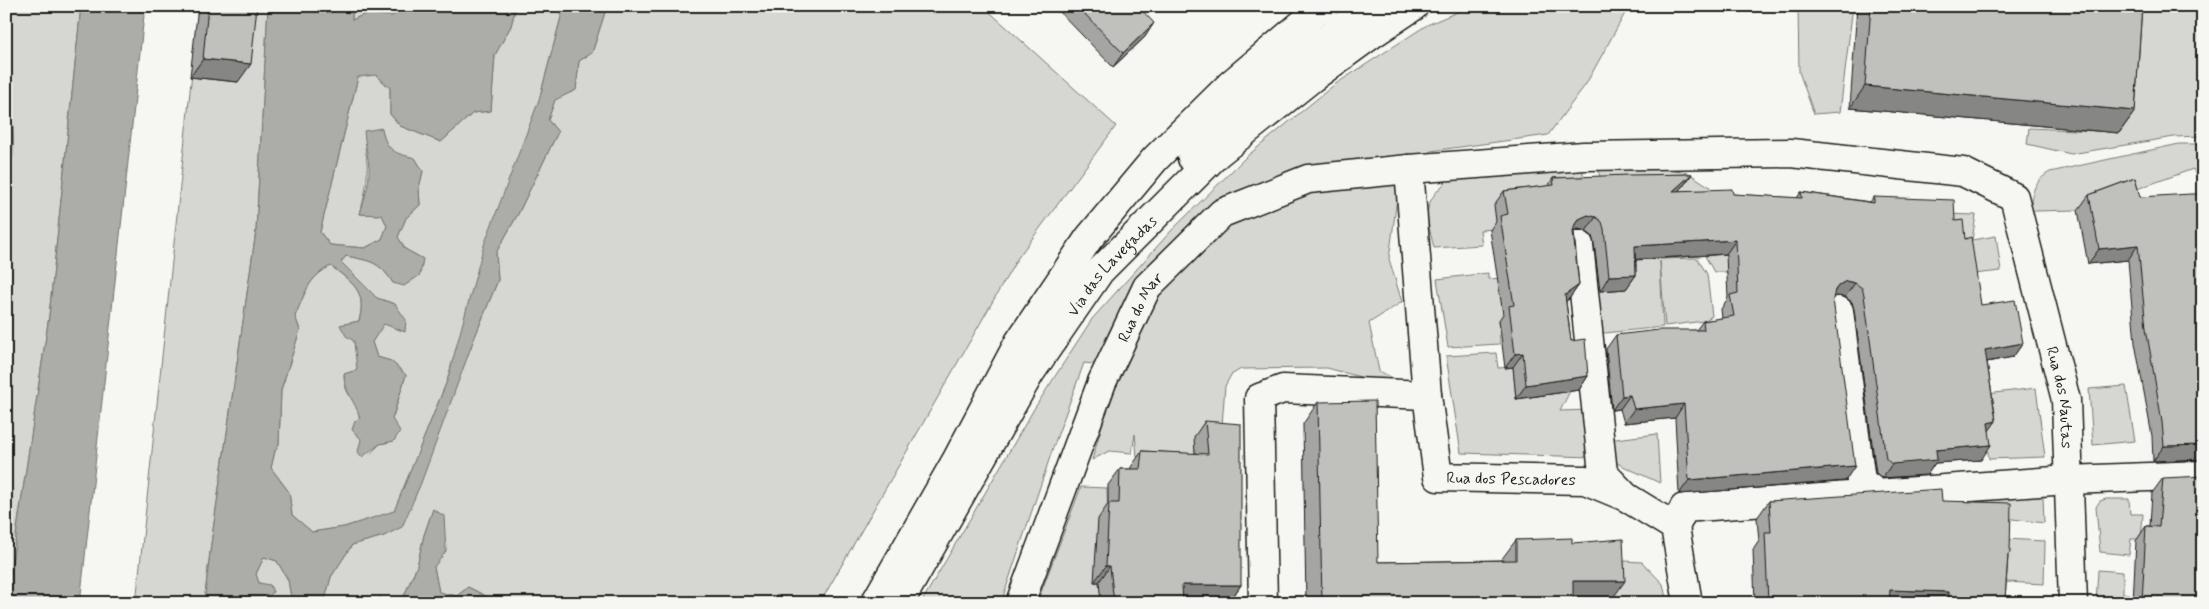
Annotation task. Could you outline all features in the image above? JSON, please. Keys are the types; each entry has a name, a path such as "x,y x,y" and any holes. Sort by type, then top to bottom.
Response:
{"street":[{"name":"Via das Lavegadas","path":"875,603 956,461 1019,342 1088,238 1155,159 1231,84 1325,6"},
{"path":"1161,211 1196,153 1237,108 1350,21 1376,6"},
{"name":"Via das Lavegadas","path":"899,603 1030,373 1100,271 1217,154 1312,78 1414,6"},
{"name":"Rua do Mar","path":"1020,603 1102,382 1146,287 1222,213 1308,179 1409,169 1584,156 1791,153 1963,172 2014,197"},
{"path":"1263,603 1259,398 1283,389 1427,395 1409,169"},
{"name":"Rua dos Nautas","path":"2014,197 2066,400 2073,603"},
{"path":"1579,245 1603,473 1626,497"},
{"path":"1839,311 1861,481 1876,493"},
{"name":"Rua dos Pescadores","path":"1427,395 1438,477 1585,480 1626,497 1675,526"},
{"path":"1688,603 1675,526 1684,508 2068,480 2203,475"}],"shaded area":[{"path":"6,6 81,6 49,316 6,603 6,186 13,155 13,125 6,102"},
{"path":"81,6 145,6 80,603 6,603 49,316"},
{"path":"199,6 268,6 256,231 204,603 136,603"},
{"path":"268,6 352,6 352,20 367,13 392,16 407,6 516,6 511,26 495,55 491,111 473,113 441,142 400,126 390,114 390,88 376,75 358,77 320,232 330,245 365,248 382,239 387,226 382,215 360,214 369,179 369,163 364,131 382,128 386,142 392,150 415,158 423,171 419,188 420,205 406,218 398,237 405,249 423,259 420,275 404,286 393,283 383,270 374,263 346,256 341,262 377,298 395,304 406,320 405,332 384,324 372,342 377,357 391,361 406,375 392,419 400,431 394,441 380,444 362,457 358,452 361,439 352,430 355,421 360,418 346,387 344,374 357,370 354,341 346,336 340,325 359,321 361,302 359,295 352,283 331,266 323,270 312,281 295,316 300,330 281,390 279,444 275,451 271,468 289,492 292,515 312,532 344,527 394,511 447,381 484,245 539,100 564,6 607,6 592,53 579,61 576,90 555,100 548,120 558,132 518,214 496,253 498,280 474,339 421,483 402,527 384,536 352,545 331,577 324,603 292,603 288,580 277,561 264,557 256,574 259,583 270,585 273,592 263,603 204,603 256,231"},
{"path":"352,6 407,6 392,16 367,13 352,20"},
{"path":"516,6 564,6 539,100 447,381 394,512 344,527 312,532 292,515 289,492 271,468 275,451 279,444 281,390 300,330 295,316 308,286 317,275 331,266 352,283 356,289 361,302 359,321 340,325 354,341 358,370 344,374 344,381 345,387 358,411 361,436 370,454 380,444 393,441 392,420 406,375 391,361 377,357 372,342 395,304 377,298 341,262 346,256 374,263 383,270 393,283 423,259 405,249 398,237 406,218 420,205 419,188 423,171 415,158 395,154 384,141 365,148 367,181 360,214 382,215 387,226 382,239 365,248 330,245 320,232 358,77 375,74 390,88 390,114 400,126 441,142 473,113 491,111 495,55 511,26"},
{"path":"607,6 983,6 1116,126 1017,259 820,603 499,603 468,587 457,596 439,593 434,567 433,509 424,535 417,566 401,603 385,603 380,597 376,603 324,603 331,577 352,545 384,536 474,339 498,280 496,253 518,214 558,132 548,120 555,99 576,90 579,61 592,53"},
{"path":"1471,6 1629,6 1586,84 1548,135 1431,151 1400,176 1389,259 1402,302 1369,323 1379,371 1427,395 1327,368 1241,369 1231,375 1225,386 1221,439 1196,459 1137,457 1135,434 1132,453 1109,451 1092,460 1110,397 1111,366 1084,363 1054,445 1001,603 921,603 1034,409 1092,319 1172,230 1246,157 1334,85 1427,25"},
{"path":"1798,6 1853,6 1840,112 1814,114 1799,72"},
{"path":"2131,6 2203,6 2203,136 2174,137 2071,154 2027,144 2029,128 2119,132"},
{"path":"6,102 12,125 13,144 6,186"},
{"path":"2179,144 2203,144 2203,177 2197,178 2193,169 2078,210 2035,211 2030,208 2035,187 2050,172"},
{"path":"1663,168 1687,172 1710,187 1709,194 1657,189 1660,259 1697,258 1707,274 1712,316 1704,321 1665,326 1660,261 1663,327 1595,334 1587,247 1604,246 1599,170"},
{"path":"1583,169 1583,190 1498,229 1480,230 1482,245 1434,248 1428,218 1429,203 1449,179"},
{"path":"1944,214 1976,215 1972,240 1996,236 2001,271 1965,275"},
{"path":"1726,254 1752,272 1714,272 1705,256"},
{"path":"1488,273 1488,279 1503,278 1506,319 1499,320 1500,344 1448,347 1437,279"},
{"path":"1496,353 1498,368 1513,367 1516,399 1570,391 1560,411 1589,410 1593,457 1461,453 1446,356"},
{"path":"2126,386 2135,441 2093,445 2089,389"},
{"path":"2036,388 2045,457 1989,459 1979,395"},
{"path":"1657,434 1660,483 1610,460 1607,440"},
{"path":"1081,487 1107,488 1108,519 1164,586 1214,601 1230,601 1230,603 1037,603"},
{"path":"2043,496 2044,523 2005,518 1951,500"},
{"path":"2106,499 2129,499 2130,514 2143,514 2141,539 2131,539 2129,555 2100,552 2096,507 2100,501"},
{"path":"433,509 444,516 446,551 434,567 439,592 457,596 468,587 499,603 401,603 417,566 424,535"},
{"path":"2004,539 2045,541 2044,584 2006,582"},
{"path":"264,557 277,561 288,580 292,603 263,603 273,592 259,583 256,574"},
{"path":"1608,560 1642,562 1663,584 1667,603 1575,603 1609,602"},
{"path":"2098,570 2123,572 2123,593 2138,596 2137,603 2096,603"}],"building":[{"path":"208,6 257,6 251,64 203,59"},
{"path":"1077,6 1138,6 1154,23 1123,53"},
{"path":"1871,6 2142,6 2135,111 1865,86"},
{"path":"1692,174 1673,191 1732,189 1733,194 1802,198 1801,192 1874,203 1874,197 1954,200 1955,221 1963,220 1965,239 1971,237 1981,305 2015,300 2023,343 1985,350 1996,421 1988,423 1991,445 1936,450 1937,460 1892,464 1886,459 1864,295 1862,288 1855,283 1846,281 1835,290 1833,299 1855,466 1689,480 1684,404 1634,409 1630,395 1622,396 1616,335 1659,330 1704,330 1703,321 1734,316 1730,295 1738,293 1736,240 1635,246 1636,275 1609,276 1602,222 1596,217 1588,215 1579,219 1575,224 1573,232 1579,285 1565,295 1571,341 1585,339 1588,376 1526,385 1523,353 1515,354 1509,306 1514,305 1500,216 1508,214 1504,191 1554,185 1553,178"},
{"path":"2135,178 2140,197 2203,194 2203,445 2164,446 2162,422 2146,328 2138,245 2099,249 2089,195"},
{"path":"1375,401 1378,562 1516,560 1516,540 1572,538 1572,543 1623,539 1625,581 1573,581 1573,603 1322,603 1318,402"},
{"path":"1205,421 1241,424 1241,585 1182,585 1183,603 1114,603 1110,566 1106,566 1109,503 1119,503 1120,469 1140,469 1142,451 1208,454"},
{"path":"2203,476 2203,603 2142,603 2146,526 2159,527 2163,478"},
{"path":"1941,489 1942,501 2011,503 2010,553 2008,554 2005,599 2000,598 2000,603 1949,603 1949,592 1890,590 1889,603 1768,603 1765,532 1771,532 1769,501"}]}
